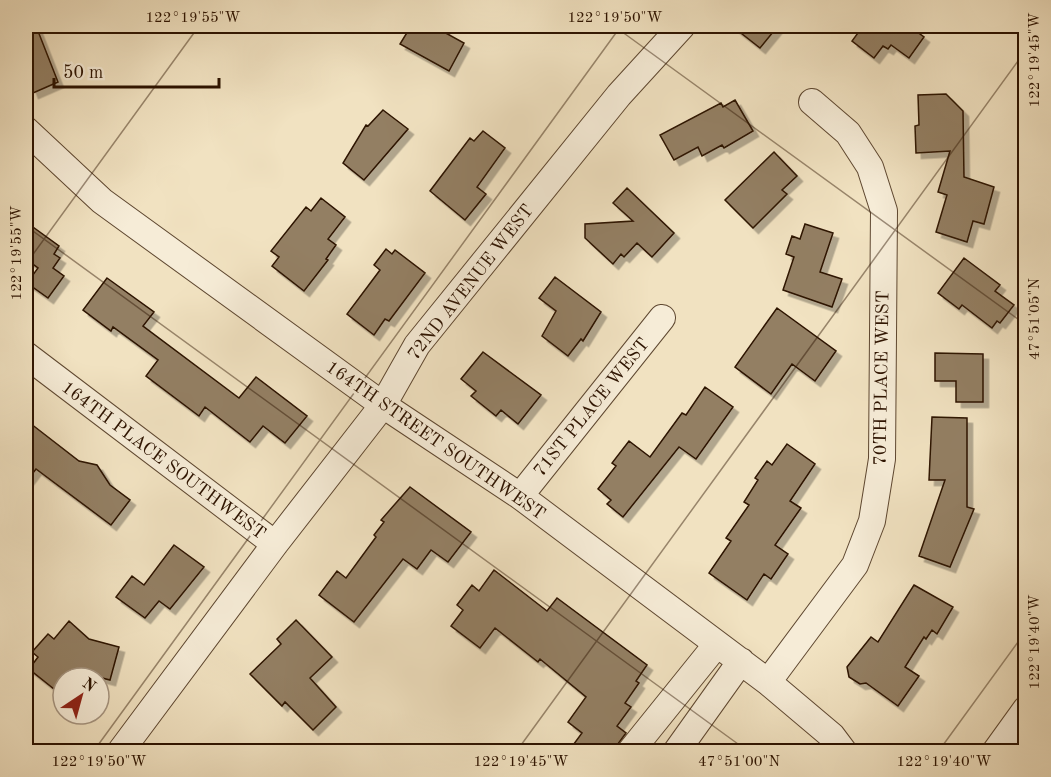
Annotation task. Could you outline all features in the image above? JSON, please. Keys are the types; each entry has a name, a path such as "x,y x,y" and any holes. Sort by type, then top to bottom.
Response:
{"street":[{"name":"72ND AVENUE WEST","path":"120,752 275,544 383,405 417,345 619,95 682,26"},
{"name":"70TH PLACE WEST","path":"768,682 855,565 872,521 882,459 884,211 870,166 848,133 812,102"},
{"name":"164TH STREET SOUTHWEST","path":"26,130 102,201 383,405 520,496 768,682 832,736 844,752"},
{"name":"71ST PLACE WEST","path":"520,496 662,318"},
{"name":"164TH PLACE SOUTHWEST","path":"26,355 275,544"},
{"path":"630,752 717,644"},
{"path":"676,752 741,662"},
{"path":"995,752 1026,709"}],"building":[{"path":"26,26 36,26 58,82 33,93 26,74"},
{"path":"411,26 446,26 442,31 464,43 449,71 400,44"},
{"path":"732,26 778,26 760,48"},
{"path":"863,26 909,26 924,37 909,58 891,45 888,49 883,46 874,58 852,41"},
{"path":"946,94 963,111 964,177 994,187 984,224 973,221 967,242 936,232 947,195 938,192 950,151 916,153 915,126 919,125 918,95"},
{"path":"735,100 753,131 724,148 722,145 702,156 698,147 674,160 660,135 721,103 723,107"},
{"path":"383,110 408,129 364,180 343,163 366,125 368,126"},
{"path":"483,131 505,148 477,187 486,194 465,220 430,191 470,138 474,141"},
{"path":"774,152 797,176 782,190 787,194 753,228 725,200"},
{"path":"627,188 674,233 652,257 637,243 624,257 621,254 613,264 585,238 585,224 633,221 613,203"},
{"path":"321,198 345,217 328,239 336,245 326,259 328,260 304,291 272,266 279,257 271,251 306,207 311,211"},
{"path":"26,222 59,246 54,254 60,258 53,268 64,276 48,298 27,283 38,268 26,259"},
{"path":"805,224 833,233 820,272 842,279 832,307 783,290 794,257 786,254 792,236 800,239"},
{"path":"386,249 392,254 395,250 425,273 389,321 385,319 374,335 347,314 380,270 374,265"},
{"path":"964,258 1000,285 995,291 1014,305 1000,323 997,321 992,328 962,305 959,309 938,293"},
{"path":"555,277 601,312 583,341 581,339 568,356 542,336 556,311 539,298"},
{"path":"107,278 154,312 143,326 239,398 256,377 307,416 285,443 263,426 250,442 205,407 199,416 146,376 158,360 113,327 111,331 83,310"},
{"path":"777,308 836,351 815,381 792,364 771,394 735,367"},
{"path":"483,352 541,395 518,424 501,410 496,416 471,396 476,391 461,379"},
{"path":"935,353 983,354 983,402 956,402 956,381 935,381"},
{"path":"705,387 733,407 696,459 679,447 623,517 607,504 611,500 598,489 616,466 612,463 629,441 650,457 682,413 686,415"},
{"path":"932,417 967,418 967,507 974,509 950,567 919,556 945,480 929,480"},
{"path":"26,420 79,461 97,465 110,485 130,500 111,525 36,469 26,482"},
{"path":"787,444 815,464 790,501 801,508 775,545 788,554 771,579 764,574 747,600 709,573 731,541 726,538 749,505 744,502 758,480 755,478 767,461 772,465"},
{"path":"410,487 471,532 448,562 431,550 417,569 403,559 354,622 319,595 337,571 346,578 376,537 374,535 384,522 381,520"},
{"path":"174,545 204,567 170,609 159,601 145,618 116,597 132,576 144,585"},
{"path":"494,570 547,611 557,598 647,665 636,681 639,683 625,703 631,707 617,726 626,733 612,752 568,752 582,733 568,722 586,697 540,659 538,662 495,628 480,648 451,626 463,610 457,605 472,585 479,591"},
{"path":"914,585 953,607 937,634 932,630 926,639 924,637 905,667 919,676 898,706 866,683 860,684 849,677 847,667 871,637 878,642"},
{"path":"296,620 332,657 310,678 336,707 313,730 285,702 282,706 250,674 281,644 277,639"},
{"path":"69,621 89,639 119,647 111,676 111,666 51,666 51,687 29,669 38,657 32,652 48,634 54,639"}]}
